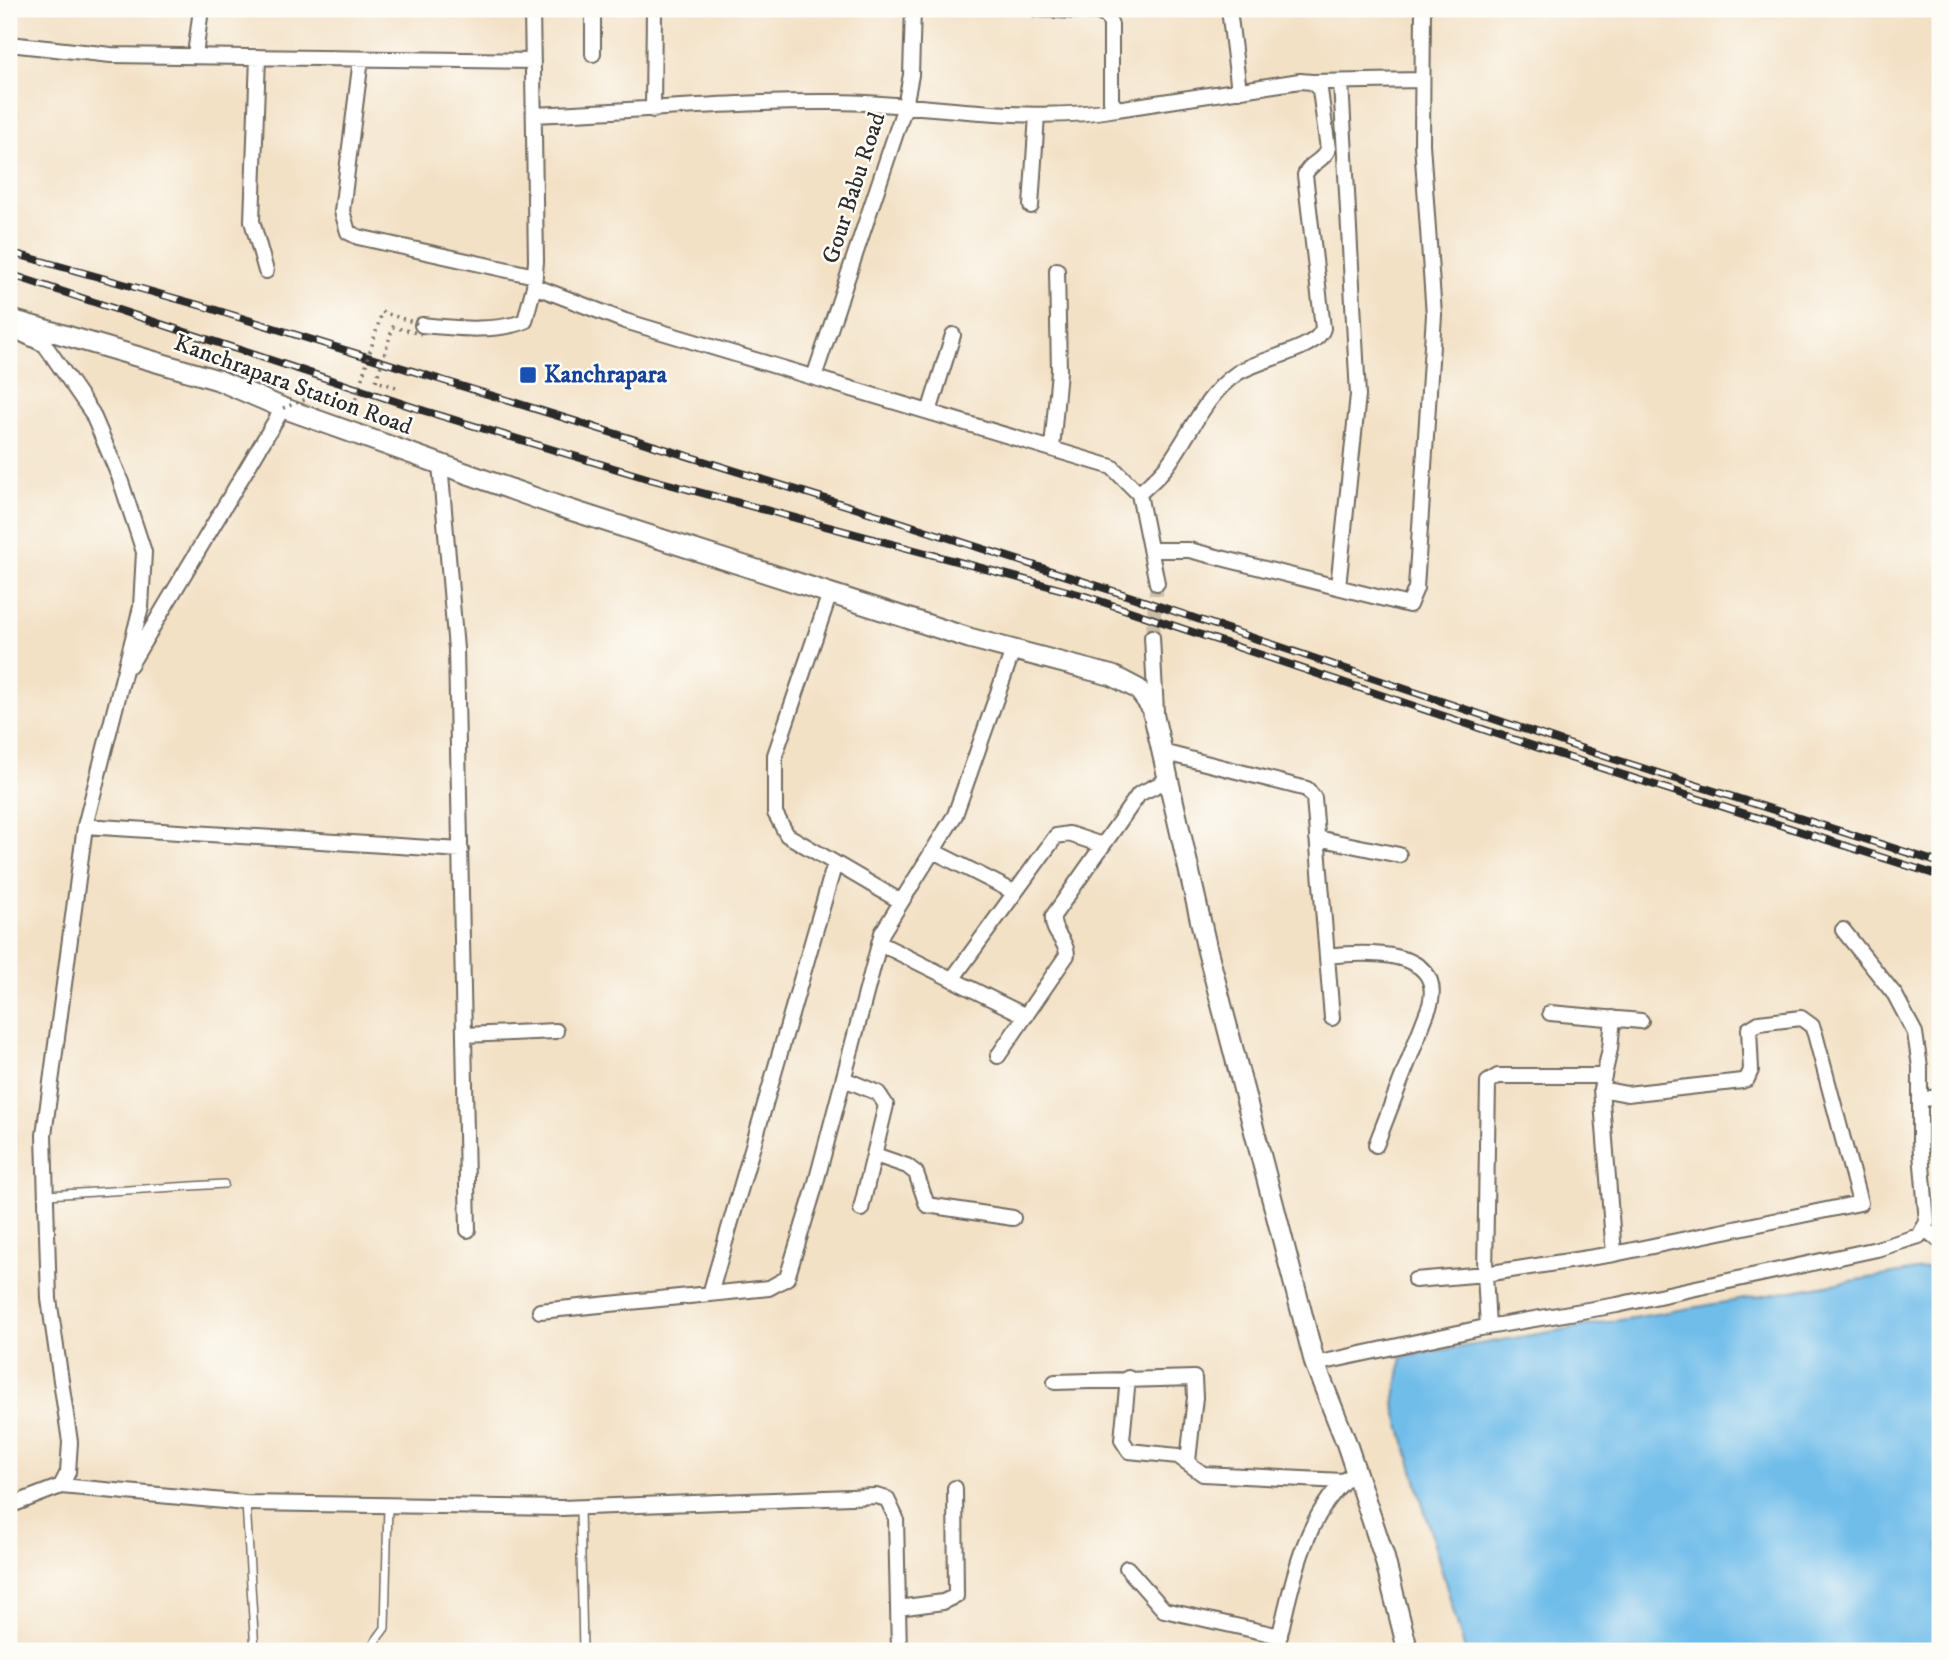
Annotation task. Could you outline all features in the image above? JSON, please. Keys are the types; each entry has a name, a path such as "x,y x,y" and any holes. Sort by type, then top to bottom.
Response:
{"street":[{"path":"195,55 201,9"},
{"path":"422,330 516,324 525,321 535,281 532,9"},
{"path":"593,9 593,54"},
{"path":"653,110 654,9"},
{"name":"Gour Babu Road","path":"814,377 905,106 911,75 913,9"},
{"path":"1036,9 1098,12 1111,21 1111,101 1117,109"},
{"path":"1229,9 1239,91"},
{"path":"1152,550 1189,550 1409,605 1416,588 1434,315 1420,80 1423,9"},
{"path":"9,44 111,55 533,61"},
{"path":"258,57 252,221 258,251 266,271"},
{"path":"361,59 342,211 348,232 358,237 535,281 625,321 1112,467 1139,494 1157,583"},
{"path":"534,115 836,102 1037,115 1085,114 1300,81 1420,80"},
{"path":"1139,494 1164,469 1212,397 1234,375 1255,363 1310,344 1321,335 1323,327 1305,175 1309,167 1326,156 1329,142 1320,90 1312,82"},
{"path":"1338,587 1358,395 1341,82"},
{"path":"1031,206 1037,115"},
{"path":"1052,449 1059,371 1057,270"},
{"name":"Kanchrapara Station Road","path":"9,319 218,380 282,408 558,506 1013,650 1113,677 1138,689 1152,708 1207,949 1315,1364 1349,1476 1384,1556 1408,1651"},
{"path":"9,328 45,345 92,413 123,488 144,552 141,607 85,826 44,1135 49,1299 70,1442 68,1472 61,1486"},
{"path":"929,412 953,335"},
{"path":"122,677 282,408"},
{"path":"440,464 456,649 468,1230"},
{"path":"830,593 775,755 775,813 787,835 900,901"},
{"path":"1152,637 1157,730"},
{"path":"540,1311 769,1288 787,1278 844,1079 879,943 900,901 935,852 968,783 1013,650"},
{"path":"1162,752 1307,789 1314,798 1332,1017"},
{"path":"998,1056 1067,955 1067,947 1053,928 1053,916 1139,794 1168,780"},
{"path":"85,826 461,850"},
{"path":"953,978 1056,836 1069,834 1102,845"},
{"path":"1317,838 1399,855"},
{"path":"935,852 1014,892"},
{"path":"710,1294 835,863"},
{"path":"1315,1364 1488,1326 1617,1305 1877,1249 1919,1236 1925,1229 1921,1100 1918,1055 1909,1018 1895,995 1843,930"},
{"path":"879,943 1026,1016"},
{"path":"1327,956 1375,952 1406,959 1426,973 1432,984 1430,1005 1376,1145"},
{"path":"1550,1013 1641,1021"},
{"path":"1613,1018 1610,1049 1602,1083 1614,1254"},
{"path":"1415,1280 1485,1274 1614,1254 1854,1207 1860,1203 1861,1197 1812,1026 1801,1018 1759,1023 1749,1029 1751,1070 1747,1079 1742,1081 1627,1094 1602,1083 1498,1076 1488,1082 1485,1274 1488,1326"},
{"path":"464,1035 556,1031"},
{"path":"844,1079 884,1098 886,1113 861,1209"},
{"path":"1921,1100 1940,1096"},
{"path":"875,1155 907,1166 916,1173 927,1205 1013,1218"},
{"path":"1925,1229 1940,1241"},
{"path":"1128,1378 1123,1444 1129,1451 1178,1456 1203,1474 1349,1476"},
{"path":"1055,1381 1194,1378 1195,1397 1188,1461"},
{"path":"1276,1651 1304,1543 1327,1501 1349,1476"},
{"path":"9,1506 61,1486 246,1503 388,1505 580,1507 876,1496 887,1499 896,1518 899,1651"},
{"path":"898,1608 943,1602 956,1596 955,1488"},
{"path":"1127,1568 1164,1610 1280,1636"}],"lane":[{"path":"46,1195 224,1184"},
{"path":"246,1503 255,1651"},
{"path":"369,1651 385,1628 388,1505"},
{"path":"580,1507 583,1651"}],"path":[{"path":"282,408 317,395 353,408 382,312 422,330"},
{"path":"397,387 376,381 393,327 422,330"}],"water":[{"path":"1940,1266 1940,1651 1465,1651 1394,1404 1402,1357"}],"tunnel":[{"path":"1152,637 1157,583"}],"railway":[{"path":"9,252 206,307 881,516 1132,597 1595,753 1940,863"},
{"path":"9,274 425,411 650,479 1082,595 1545,750 1940,876"}],"place":[{"name":"Kanchrapara","path":"528,375"}]}
